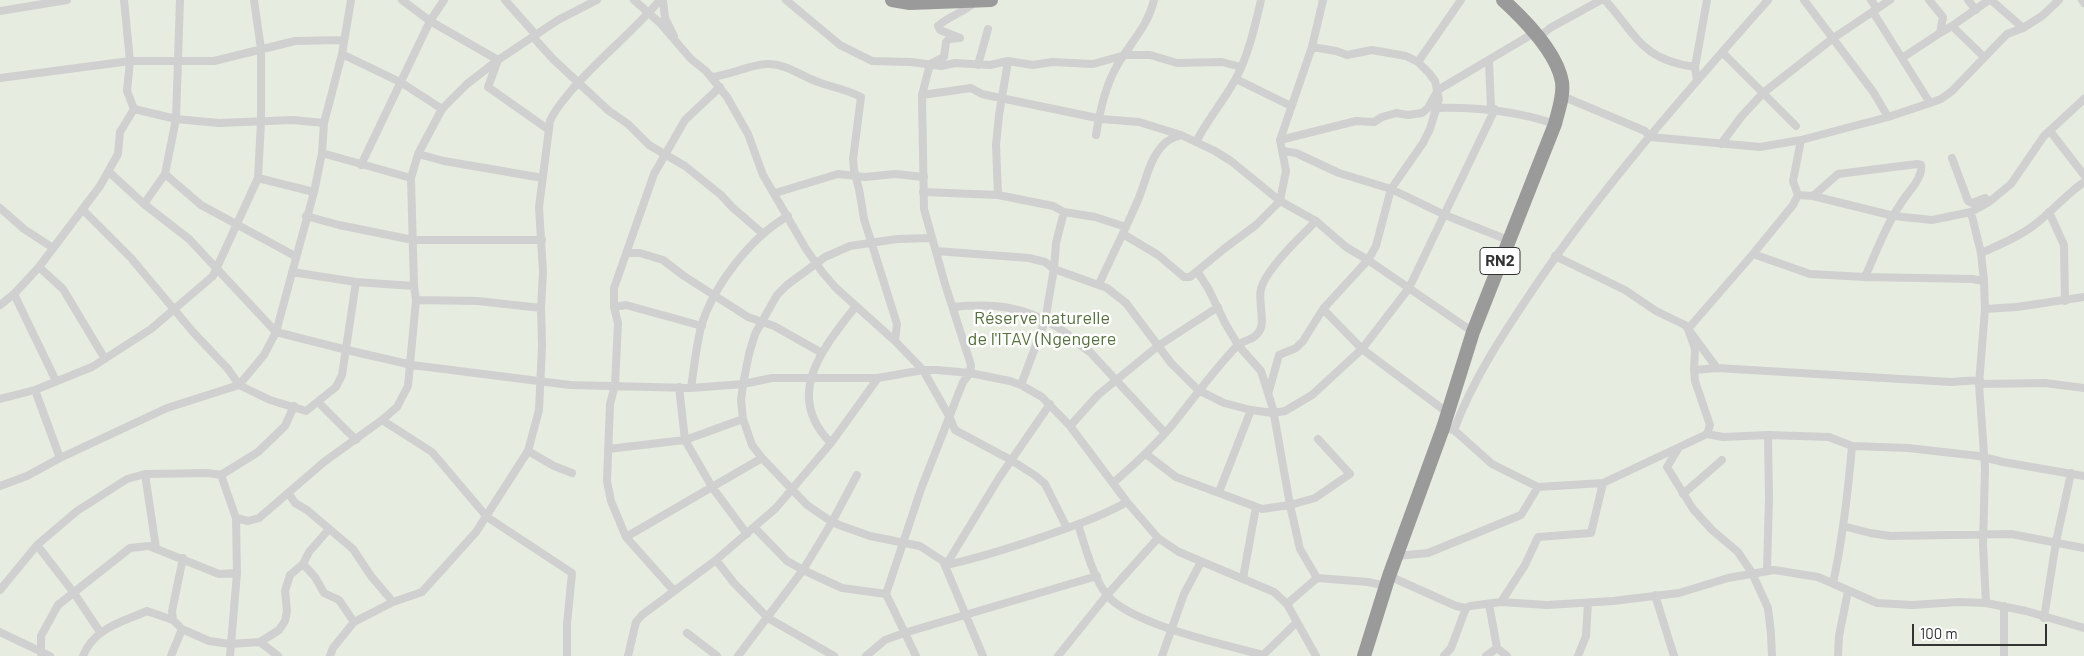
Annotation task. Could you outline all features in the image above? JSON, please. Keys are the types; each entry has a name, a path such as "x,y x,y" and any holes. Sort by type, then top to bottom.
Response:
{"highway":[{"path":"892,0 910,3 991,0"},
{"name":"RN2","path":"1364,656 1397,556 1448,429 1448,413 1473,332 1555,124 1562,96 1562,82 1555,63 1536,35 1503,0"}],"street":[{"path":"0,11 67,0"},
{"path":"124,0 130,61 127,92 134,109"},
{"path":"144,204 165,174 176,119 180,0"},
{"path":"0,399 35,390 92,367 151,329 213,276 258,178 261,122 261,49 254,0"},
{"path":"0,486 27,476 60,458 167,408 239,385 264,356 276,332 314,192 322,153 324,123 342,54 351,0"},
{"path":"402,0 430,21 498,60"},
{"path":"361,164 430,21 444,0"},
{"path":"505,0 578,83 609,111 628,124 649,145 685,166 721,195 762,234"},
{"path":"236,518 248,521 259,518 324,462 356,440 397,407 408,386 412,365 416,300 411,178 426,134 442,109 474,78 570,13 597,0"},
{"path":"634,0 660,23 720,87 748,134 761,170 815,263 836,288 895,341 923,370 950,416 952,426 959,433 1011,460 1045,484 1068,528"},
{"path":"330,656 333,648 354,622 393,602 422,592 476,532 528,451 539,410 543,272 539,207 549,130 554,112 613,46 662,0"},
{"path":"662,0 665,18 677,43"},
{"path":"786,0 840,45 872,61 941,66 955,63 990,65 1008,62 1033,65 1052,62 1093,64 1125,55 1150,55 1177,63 1222,62 1241,67"},
{"path":"916,656 886,594 921,489 963,382 970,373 971,365 924,209 922,95 930,64 944,57 946,42 949,39 960,38 940,30 938,26 945,20 970,8 977,0"},
{"path":"1096,135 1104,97 1112,78 1125,55 1143,31 1154,0"},
{"path":"1196,142 1202,129 1236,79 1257,19 1261,0"},
{"path":"923,192 998,194 1053,206 1064,212 1095,217 1125,231 1184,277 1190,277 1256,225 1280,201 1286,171 1280,140 1312,47 1322,0"},
{"path":"1418,62 1461,0"},
{"path":"1280,140 1356,121 1374,122 1382,117 1396,114 1417,115 1428,108 1438,90 1488,60 1605,0 1622,18 1634,37 1655,56 1674,64 1695,67"},
{"path":"1696,81 1695,67 1707,0"},
{"path":"1768,0 1696,81 1592,206 1555,256 1508,326 1448,429 1492,464 1538,487 1603,483 1707,434 1723,437 1768,435 1829,437 1852,446 1908,448 1984,457 2084,476"},
{"path":"1804,0 1832,40 1874,93 1888,117"},
{"path":"1871,0 1902,58 1930,103"},
{"path":"1721,144 1741,117 1763,93 1832,40 1890,0"},
{"path":"1929,0 1943,17 1940,33"},
{"path":"1968,0 1976,10"},
{"path":"1902,58 1990,0 2023,28"},
{"path":"1562,96 1645,131 1650,137 1760,146 1801,140 1888,117 1942,99 1952,91 2006,34 2023,28 2042,16 2059,0"},
{"path":"1952,26 1984,57"},
{"path":"978,65 988,29"},
{"path":"0,78 130,61 214,61 295,41 343,40"},
{"path":"1269,391 1279,355 1296,348 1303,341 1323,308 1368,260 1376,246 1391,189 1423,142 1439,99 1435,81 1418,62 1406,56 1372,50 1347,55 1312,47"},
{"path":"1722,52 1796,126"},
{"path":"342,54 402,82 442,109"},
{"path":"488,87 498,60"},
{"path":"936,250 1029,258 1045,262 1054,269 1099,284 1126,303 1181,374 1198,390 1224,403 1250,410 1273,413 1285,411 1312,395 1362,349 1409,288 1445,215 1493,109 1488,60"},
{"path":"998,194 996,145 998,115 1008,62"},
{"path":"711,77 721,76 756,65 770,64 785,66 820,83 842,88 861,97 853,159 864,219 897,324 895,341"},
{"path":"474,78 549,130"},
{"path":"1236,79 1291,106"},
{"path":"674,591 626,537 611,501 607,481 610,404 615,385 618,323 614,307 614,288 654,174 685,120 720,87"},
{"path":"922,95 971,88 982,94 1099,118 1140,122 1181,135 1231,160 1280,201 1316,221 1346,247 1473,332"},
{"path":"1798,195 1814,196 1894,216 1932,220 1971,212 1989,202 2010,184 2031,153 2050,131 2073,107 2084,99"},
{"path":"1436,108 1493,109 1527,115 1555,124"},
{"path":"134,109 176,119 219,123 293,120 324,123"},
{"path":"0,305 14,294 39,267 83,210 109,172 118,154 120,132 134,109"},
{"path":"2050,131 2084,175"},
{"path":"1099,284 1125,231 1147,171 1162,145 1168,139 1181,135"},
{"path":"1688,329 1793,205 1798,195 1793,181 1801,140"},
{"path":"1283,151 1296,153 1339,173 1391,189 1445,215 1508,240"},
{"path":"322,153 411,178"},
{"path":"418,154 444,161 543,178"},
{"path":"1952,158 1968,201 1972,203 1985,198 1989,202"},
{"path":"1814,196 1838,174 1921,165 1922,169 1916,183 1894,216 1864,277"},
{"path":"109,172 144,204 188,239 215,270 276,332 347,350 412,365 570,385 691,388 743,384 772,378 878,378 923,370 970,373 1021,385 1042,397 1070,426 1127,502 1158,538 1179,552 1274,592 1287,604 1316,656"},
{"path":"165,174 201,205 296,256"},
{"path":"775,193 838,174 865,177 895,174 924,177"},
{"path":"258,178 314,192"},
{"path":"1981,254 2006,243 2033,226 2071,191 2084,182"},
{"path":"0,208 24,229 53,248"},
{"path":"83,210 131,258 193,332 228,369 239,385 270,400 306,411 336,387 342,375 356,282"},
{"path":"1021,385 1045,321 1054,269 1056,243 1064,212"},
{"path":"1971,212 1981,254 1984,281 1985,309 1980,382 1986,490 1984,535 1986,603"},
{"path":"2049,212 2064,245 2065,301"},
{"path":"306,216 339,225 413,240 542,240"},
{"path":"691,388 702,326 716,296 741,257 762,234 788,216"},
{"path":"1114,483 1146,454 1165,433 1198,390 1238,344 1252,340 1261,330 1259,302 1261,288 1265,280 1285,254 1316,221"},
{"path":"932,238 897,239 850,246 838,250 815,263 777,295 761,322 749,354 741,400 742,419 752,445 791,491 807,505 832,522 870,536 927,549 946,565 951,582 983,656"},
{"path":"627,254 640,253 664,260 684,276 748,317 774,326 822,352"},
{"path":"1753,254 1810,274 1972,279 1984,281"},
{"path":"1555,256 1624,290 1656,311 1685,325 1717,368"},
{"path":"39,267 63,289 105,359"},
{"path":"1197,271 1238,344 1250,359 1259,366 1269,391 1300,549 1317,578"},
{"path":"292,272 356,282 414,286"},
{"path":"14,294 56,381"},
{"path":"1985,309 2018,307 2084,297"},
{"path":"416,300 478,302 541,308"},
{"path":"614,307 626,305 702,326"},
{"path":"831,443 816,427 812,419 809,394 810,377 822,352 856,306"},
{"path":"953,307 1002,306 1034,315 1063,331 1090,352 1118,380 1165,433"},
{"path":"1070,426 1098,395 1158,346 1218,307"},
{"path":"1323,308 1362,349 1448,413"},
{"path":"1688,329 1695,349 1695,381 1710,425 1707,434"},
{"path":"1694,370 1717,368 1951,382 2045,383 2084,388"},
{"path":"628,656 636,622 647,610 716,560 776,508 831,443 878,378"},
{"path":"679,387 685,440 712,487 746,534"},
{"path":"35,390 60,458"},
{"path":"318,402 356,440"},
{"path":"946,565 1011,460 1050,404"},
{"path":"0,590 37,545 77,511 127,480 145,474 208,473 221,475 258,452 285,426 294,406"},
{"path":"1219,492 1250,410"},
{"path":"608,449 685,440 742,419"},
{"path":"382,420 432,452 486,517 572,573 567,624 567,656"},
{"path":"1767,571 1768,435"},
{"path":"1146,454 1176,477 1262,509 1290,505 1315,498 1350,474 1318,439"},
{"path":"1681,446 1666,467 1693,509 1712,530 1738,552 1752,573 1768,608 1772,656"},
{"path":"1833,583 1844,526 1852,446"},
{"path":"528,451 554,466 572,473"},
{"path":"626,537 762,458"},
{"path":"1683,494 1722,460"},
{"path":"2044,618 2056,542 2070,473"},
{"path":"145,474 156,548"},
{"path":"221,475 236,518 237,574 230,656"},
{"path":"738,656 802,570 832,522 857,475"},
{"path":"1501,602 1525,565 1538,537 1591,533 1603,483"},
{"path":"1397,556 1428,553 1521,515 1538,487"},
{"path":"289,494 296,503 353,549 393,602"},
{"path":"946,565 984,557 1068,528 1102,515 1127,502"},
{"path":"1243,578 1256,507"},
{"path":"1078,524 1097,576 1107,595 1124,610 1171,629 1262,656 1297,622"},
{"path":"1844,526 1890,536 2011,534 2084,548"},
{"path":"754,527 786,561 802,570 842,588 886,594"},
{"path":"82,656 86,646 100,632 120,621 147,611 173,620 182,628 209,641 230,644 260,642 279,630 285,621 288,611 285,591 290,575 302,564 328,529"},
{"path":"1058,656 1107,595 1158,538"},
{"path":"37,545 74,593 100,632"},
{"path":"41,653 41,636 58,605 130,548 149,546 184,558 219,574 237,574"},
{"path":"173,620 172,611 184,558"},
{"path":"716,560 734,584 768,618 834,656"},
{"path":"1162,656 1184,594 1201,562"},
{"path":"302,564 315,577 324,593 339,600 354,622"},
{"path":"1287,604 1317,578 1368,582 1388,581 1466,608 1501,602 1588,603 1655,595 1692,590 1752,573 1767,571 1793,572 1818,577 1876,603 1912,605 1960,602 1986,603 2004,606 2084,628"},
{"path":"866,656 885,640 904,632 1097,576"},
{"path":"1838,656 1839,636 1848,591"},
{"path":"1655,595 1674,656"},
{"path":"1578,656 1586,636 1588,603"},
{"path":"1489,604 1497,648 1506,656"},
{"path":"2004,606 2004,656"},
{"path":"1444,656 1451,648 1460,629 1466,608"},
{"path":"171,656 182,628"},
{"path":"0,632 50,656"},
{"path":"686,633 717,656"},
{"path":"260,642 278,656"},
{"path":"1486,656 1497,648"}],"green space":[{"name":"Réserve naturelle de l'ITAV (Ngengere","path":"0,0 2084,0 2084,656 0,656"}]}
